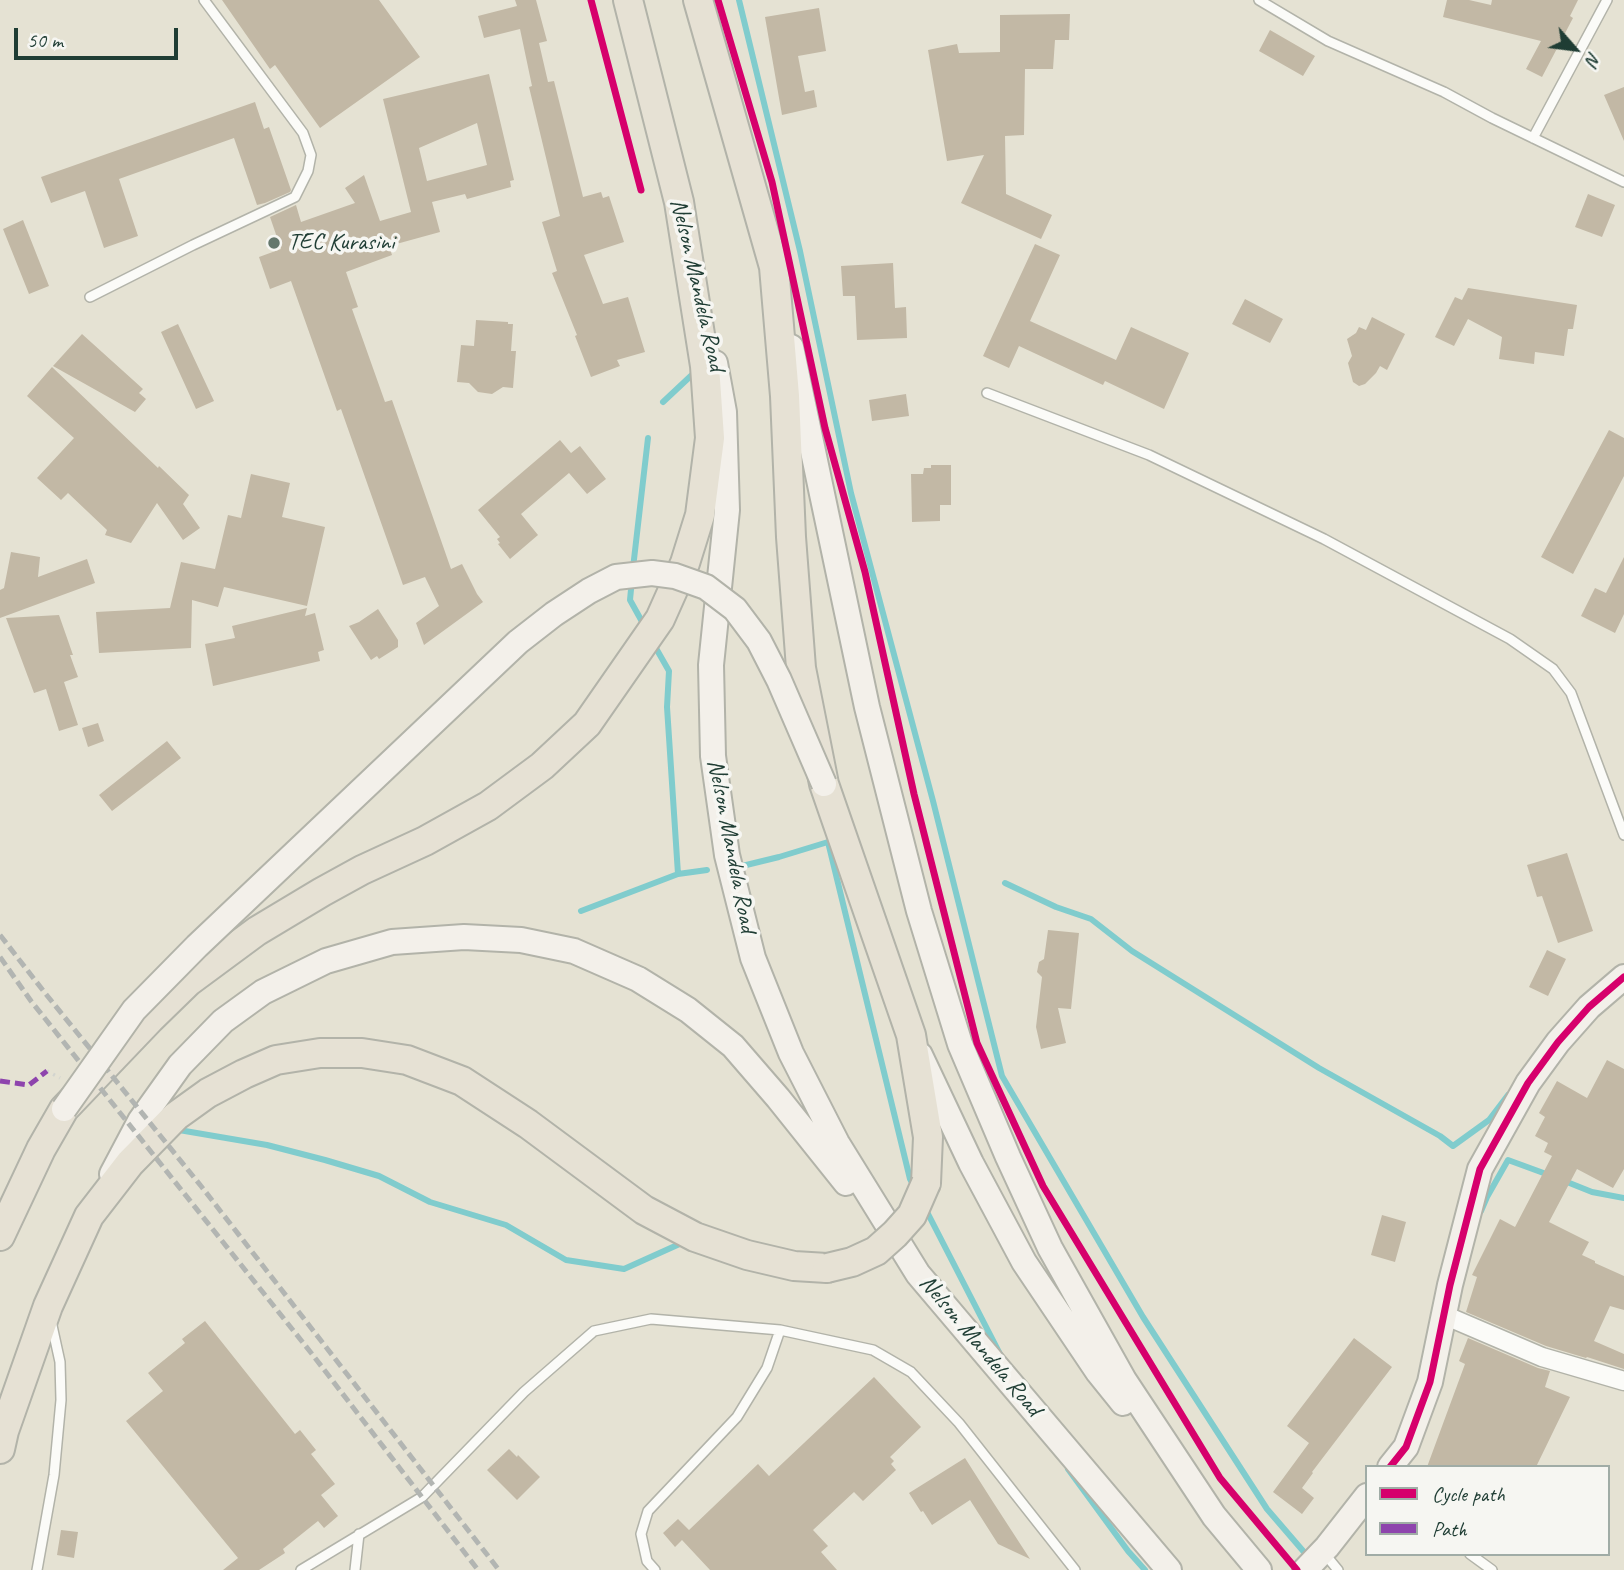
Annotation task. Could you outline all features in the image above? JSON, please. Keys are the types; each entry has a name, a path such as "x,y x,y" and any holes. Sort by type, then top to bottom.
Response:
{"main road":[{"name":"Nelson Mandela Road","path":"628,0 708,324 724,412 727,510 711,665 713,755 727,855 752,958 791,1052 836,1143 918,1274 1169,1570"},
{"path":"698,0 774,267 867,707 919,911 960,1044 1050,1248 1124,1380 1214,1516"},
{"path":"64,1109 188,982 257,931 322,892 488,806 542,766 587,724 624,673 660,619 685,563 700,515 710,438 705,366 679,202"},
{"path":"774,267 785,396 791,537 801,668 824,785"},
{"path":"0,1236 41,1149 64,1109 134,1010 197,946 518,642 554,614 616,577 652,573 676,576 706,587 735,609 759,641 824,785 911,1035 971,1163 1024,1262 1098,1372 1259,1570"},
{"path":"0,1450 4,1431 48,1306 89,1216 140,1121 180,1065 223,1021 263,992 326,961 392,942 464,937 521,940 574,951 638,979 688,1010 733,1046 778,1098 918,1274"},
{"path":"1392,1465 1406,1447 1430,1382 1480,1170 1528,1083 1558,1042 1589,1007 1624,977"},
{"path":"89,1216 130,1163 176,1116 208,1093 276,1060 320,1053 362,1053 407,1060 462,1081 528,1124 644,1210 695,1237 747,1255 794,1266 827,1268 852,1262 876,1251 912,1215 926,1183 928,1137 911,1035"},
{"path":"1305,1570 1330,1561 1365,1500"}],"street":[{"path":"1444,1315 1542,1357 1624,1381"}],"lane":[{"path":"90,297 193,244 295,197 308,171 311,155 303,133 204,0"},
{"path":"1259,0 1328,41 1444,92 1624,182"},
{"path":"1533,138 1606,0"},
{"path":"987,393 1149,455 1324,539 1510,639 1543,661 1553,669 1571,693 1624,835"},
{"path":"37,1570 54,1475 61,1400 60,1362 48,1306"},
{"path":"301,1570 422,1497 524,1392 594,1331 652,1319 780,1330 873,1350 911,1372 959,1423 1075,1570"},
{"path":"655,1570 647,1561 641,1534 648,1511 737,1418 767,1368 780,1330"},
{"path":"355,1570 359,1534"},
{"path":"1473,1556 1492,1570"}],"building":[{"path":"222,0 379,0 420,57 320,128 275,65 270,69"},
{"path":"515,0 536,0 547,41 539,43 548,82 554,81 583,197 601,192 603,198 609,196 624,242 584,255 603,304 628,297 645,352 617,360 620,366 591,377 552,273 557,271 542,222 560,216 529,87 532,86 520,29 484,38 478,16 517,6"},
{"path":"1447,0 1469,0 1491,5 1492,0 1578,0 1570,16 1573,18 1542,77 1526,69 1541,41 1443,17"},
{"path":"819,8 826,51 798,56 805,92 814,90 817,107 782,115 765,17"},
{"path":"1070,14 1069,40 1055,40 1053,69 1025,69 1024,135 1005,136 1006,194 1052,215 1041,239 961,203 984,155 947,161 928,50 957,44 959,53 1000,52 1000,15"},
{"path":"1270,30 1315,56 1303,76 1259,51"},
{"path":"489,74 514,180 510,181 511,187 467,199 465,194 432,202 440,232 389,246 392,255 346,272 358,307 352,309 385,402 392,400 451,569 462,564 483,602 424,645 416,623 439,606 425,577 403,585 341,409 337,411 291,281 270,289 259,257 281,249 270,217 296,205 301,222 355,203 345,188 364,175 380,221 411,212 383,99","holes":["477,123 487,165 427,181 419,148"]},
{"path":"1624,87 1624,141 1604,95"},
{"path":"255,102 264,129 269,127 290,192 257,205 234,138 119,179 138,236 104,248 85,191 51,203 41,177"},
{"path":"1588,194 1615,205 1602,237 1575,227"},
{"path":"23,220 49,286 29,294 3,229"},
{"path":"1035,244 1060,255 1030,321 1116,360 1131,327 1189,353 1164,409 1105,381 1103,385 1019,346 1009,368 983,356"},
{"path":"893,263 895,308 906,307 907,338 857,340 855,296 843,296 841,266"},
{"path":"1468,288 1577,305 1573,329 1568,329 1564,356 1535,352 1534,364 1499,359 1502,337 1468,319 1454,346 1435,337 1455,297 1462,300"},
{"path":"1245,299 1283,319 1270,343 1232,324"},
{"path":"1372,317 1405,334 1387,370 1380,366 1365,384 1359,386 1353,382 1348,363 1352,356 1347,339 1356,333 1359,327 1366,330"},
{"path":"476,320 513,324 511,351 516,351 513,388 503,387 492,394 478,392 469,383 457,382 461,345 474,346"},
{"path":"178,324 214,401 196,409 161,332"},
{"path":"82,334 143,389 139,393 146,399 135,412 53,366"},
{"path":"52,367 189,495 183,504 200,528 183,540 157,503 131,543 105,535 107,530 68,493 61,500 37,478 74,438 27,396"},
{"path":"906,394 909,416 872,421 869,400"},
{"path":"1609,430 1624,438 1624,476 1573,574 1541,557"},
{"path":"560,440 571,453 580,446 606,479 587,494 569,473 521,514 538,535 510,559 498,544 500,543 497,539 500,537 478,510"},
{"path":"931,465 951,465 951,505 940,505 940,521 912,522 911,474 923,474 924,468 931,468"},
{"path":"251,474 290,483 282,517 325,527 307,606 224,587 218,607 192,600 191,648 99,653 96,612 170,608 181,562 215,569 228,515 241,518"},
{"path":"11,552 40,557 38,577 87,559 95,583 0,618 0,590 4,588"},
{"path":"1624,557 1624,614 1615,633 1581,616 1595,588 1606,593"},
{"path":"307,608 305,616 315,613 324,650 318,652 320,661 213,686 205,644 235,638 232,626"},
{"path":"378,609 398,640 398,647 379,659 377,656 371,660 349,626"},
{"path":"59,615 78,677 64,682 78,725 59,731 46,689 34,693 6,618"},
{"path":"98,723 104,741 88,747 82,728"},
{"path":"167,741 181,758 112,811 99,795"},
{"path":"1567,853 1593,931 1558,943 1542,896 1537,897 1527,865"},
{"path":"1048,930 1079,933 1071,1009 1058,1008 1066,1043 1041,1049 1036,1027 1042,977 1037,972 1039,962 1044,959"},
{"path":"1547,950 1566,959 1548,996 1529,987"},
{"path":"1607,1060 1624,1069 1624,1169 1613,1188 1577,1169 1549,1222 1589,1242 1582,1255 1624,1276 1624,1310 1610,1306 1594,1341 1624,1354 1624,1369 1546,1346 1466,1312 1477,1277 1472,1275 1500,1219 1515,1227 1552,1156 1544,1152 1548,1143 1535,1136 1545,1117 1539,1113 1557,1081 1587,1098"},
{"path":"1382,1215 1406,1222 1395,1262 1371,1255"},
{"path":"205,1321 295,1434 300,1430 316,1450 311,1454 335,1484 321,1495 338,1516 324,1528 318,1521 283,1549 285,1553 259,1570 223,1570 238,1558 126,1421 163,1391 148,1373 185,1343 182,1339"},
{"path":"1354,1338 1392,1367 1302,1488 1314,1498 1302,1514 1273,1492 1309,1443 1287,1426"},
{"path":"1468,1338 1550,1371 1545,1387 1570,1397 1537,1465 1428,1465 1465,1364 1459,1361"},
{"path":"874,1377 921,1427 890,1457 896,1470 863,1501 854,1492 813,1530 828,1546 821,1552 837,1570 710,1570 682,1540 675,1547 663,1533 678,1519 689,1530 758,1464 769,1476"},
{"path":"509,1449 540,1477 517,1500 487,1470"},
{"path":"965,1458 1030,1559 998,1544 970,1500 932,1525 923,1511 921,1512 909,1493"},
{"path":"61,1530 78,1532 74,1558 57,1555"}],"waterway":[{"path":"739,0 800,251 851,493 933,801 1002,1076 1143,1317 1267,1509 1310,1559"},
{"path":"663,402 695,372"},
{"path":"633,568 648,438"},
{"path":"632,579 630,600 645,627"},
{"path":"653,643 669,671 667,707 678,874"},
{"path":"738,867 828,842 910,1179 914,1186"},
{"path":"581,911 678,874 707,870"},
{"path":"1005,883 1056,907 1091,919 1132,951 1319,1068 1440,1136 1453,1146 1489,1120 1508,1095"},
{"path":"179,1130 267,1145 379,1176 430,1202 506,1225 566,1260 624,1269 684,1242"},
{"path":"1481,1211 1508,1160 1549,1175"},
{"path":"1562,1180 1592,1192 1624,1198"},
{"path":"925,1208 1000,1354"},
{"path":"1068,1469 1145,1570"}],"railway":[{"path":"0,935 201,1186 499,1570"},
{"path":"0,957 31,1001 312,1354 478,1570"}],"marked path":[{"path":"0,1081 29,1085 47,1071"}],"cycle path":[{"path":"591,0 641,190"},
{"path":"718,0 772,182 825,428 865,572 914,794 977,1043 1043,1186 1220,1478 1297,1570"},
{"path":"1392,1465 1406,1447 1430,1382 1450,1285 1480,1169 1528,1083 1558,1042 1589,1007 1624,977"}],"place":[{"name":"TEC Kurasini","path":"274,243"}]}
